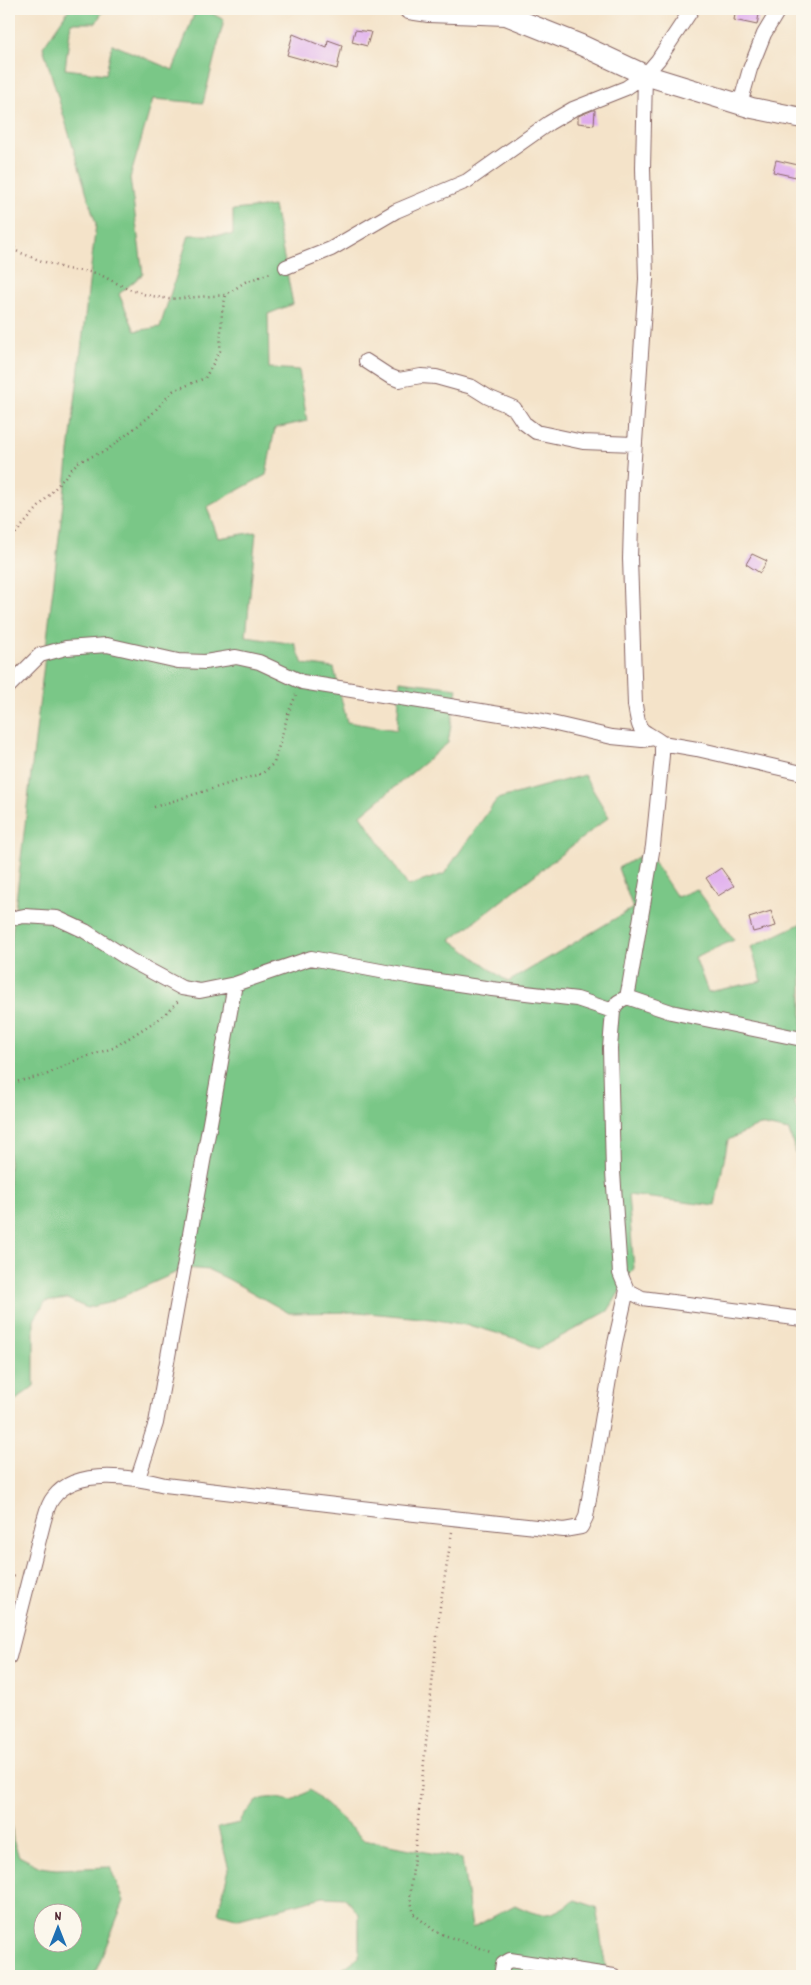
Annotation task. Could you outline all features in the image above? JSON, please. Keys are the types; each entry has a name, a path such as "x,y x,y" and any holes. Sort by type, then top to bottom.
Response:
{"street":[{"path":"409,9 429,12 506,15 581,45 645,75 740,104 802,118"},
{"path":"286,267 331,249 396,211 467,181 549,123 573,110 626,88 645,75 672,41 692,9"},
{"path":"740,104 750,69 764,34 779,9"},
{"path":"645,75 643,168 646,279 634,444 630,560 635,705 638,726 643,732 659,741"},
{"path":"366,361 389,376 399,380 421,376 436,376 472,387 488,397 514,408 524,423 536,432 583,442 634,444"},
{"path":"9,686 40,655 66,648 107,645 178,661 204,662 236,658 259,662 302,682 516,716 612,737 659,741 802,773"},
{"path":"627,997 653,846 659,741"},
{"path":"9,919 24,916 57,918 85,931 130,960 182,988 200,991 235,984 311,958 446,982 577,999 613,1011"},
{"path":"138,1478 156,1423 235,984"},
{"path":"9,1657 44,1520 52,1498 72,1483 108,1476 138,1478 165,1485 454,1519 564,1530 582,1527 586,1517 615,1343 627,1290 620,1273 613,1172 610,1048 613,1011 618,1002 627,997 671,1012 802,1039"},
{"path":"627,1290 642,1298 802,1319"},
{"path":"502,1976 503,1964 510,1960 614,1976"}],"path":[{"path":"9,239 16,251 39,260 66,269 97,273 126,288 146,295 169,299 226,295 245,282 286,267"},
{"path":"9,541 78,462 107,450 150,416 172,391 205,378 220,351 222,312 226,295"},
{"path":"154,807 263,773 274,764 289,711 302,682"},
{"path":"9,1085 46,1075 76,1060 113,1048 162,1017 190,989"},
{"path":"454,1519 440,1607 410,1898 414,1914 436,1932 510,1960"}],"green space":[{"path":"69,9 104,9 96,23 71,23 65,69 106,74 112,44 173,70 196,9 204,9 224,20 203,103 153,99 130,178 143,274 119,294 135,331 160,327 189,235 233,235 233,210 274,206 293,304 268,314 269,368 299,370 307,421 275,428 266,475 207,507 218,538 256,532 246,637 295,644 303,664 334,668 347,722 397,730 400,681 457,688 448,743 361,815 408,886 444,874 497,799 584,775 609,817 451,940 508,982 633,908 618,868 647,852 677,897 697,889 734,940 695,957 708,992 762,981 751,947 802,923 802,1097 793,1101 802,1117 802,1152 796,1154 789,1131 760,1125 728,1140 715,1206 628,1195 634,1268 608,1311 538,1349 520,1340 476,1327 432,1319 358,1312 289,1313 209,1270 186,1268 108,1303 87,1308 67,1299 45,1302 34,1320 34,1386 16,1400 9,1399 9,960 96,224 43,47"},
{"path":"9,1717 13,1745 9,1797"},
{"path":"310,1790 364,1840 462,1859 472,1928 515,1905 540,1914 552,1913 575,1900 596,1907 607,1976 336,1976 359,1957 359,1914 345,1898 323,1897 239,1919 218,1913 229,1869 218,1828 239,1823 250,1808 261,1800 273,1798 292,1801"},
{"path":"9,1797 13,1840 19,1856 40,1867 56,1869 110,1867 124,1901 94,1976 9,1976"}],"building":[{"path":"736,9 760,9 757,25 734,20"},
{"path":"355,30 371,32 367,46 352,42"},
{"path":"293,34 327,48 328,40 342,45 337,69 287,55"},
{"path":"595,110 594,125 578,123 578,116"},
{"path":"776,160 798,165 796,177 773,172"},
{"path":"752,554 767,561 760,573 746,564"},
{"path":"721,868 734,886 718,896 706,878"},
{"path":"771,911 776,926 753,932 749,918"}]}
